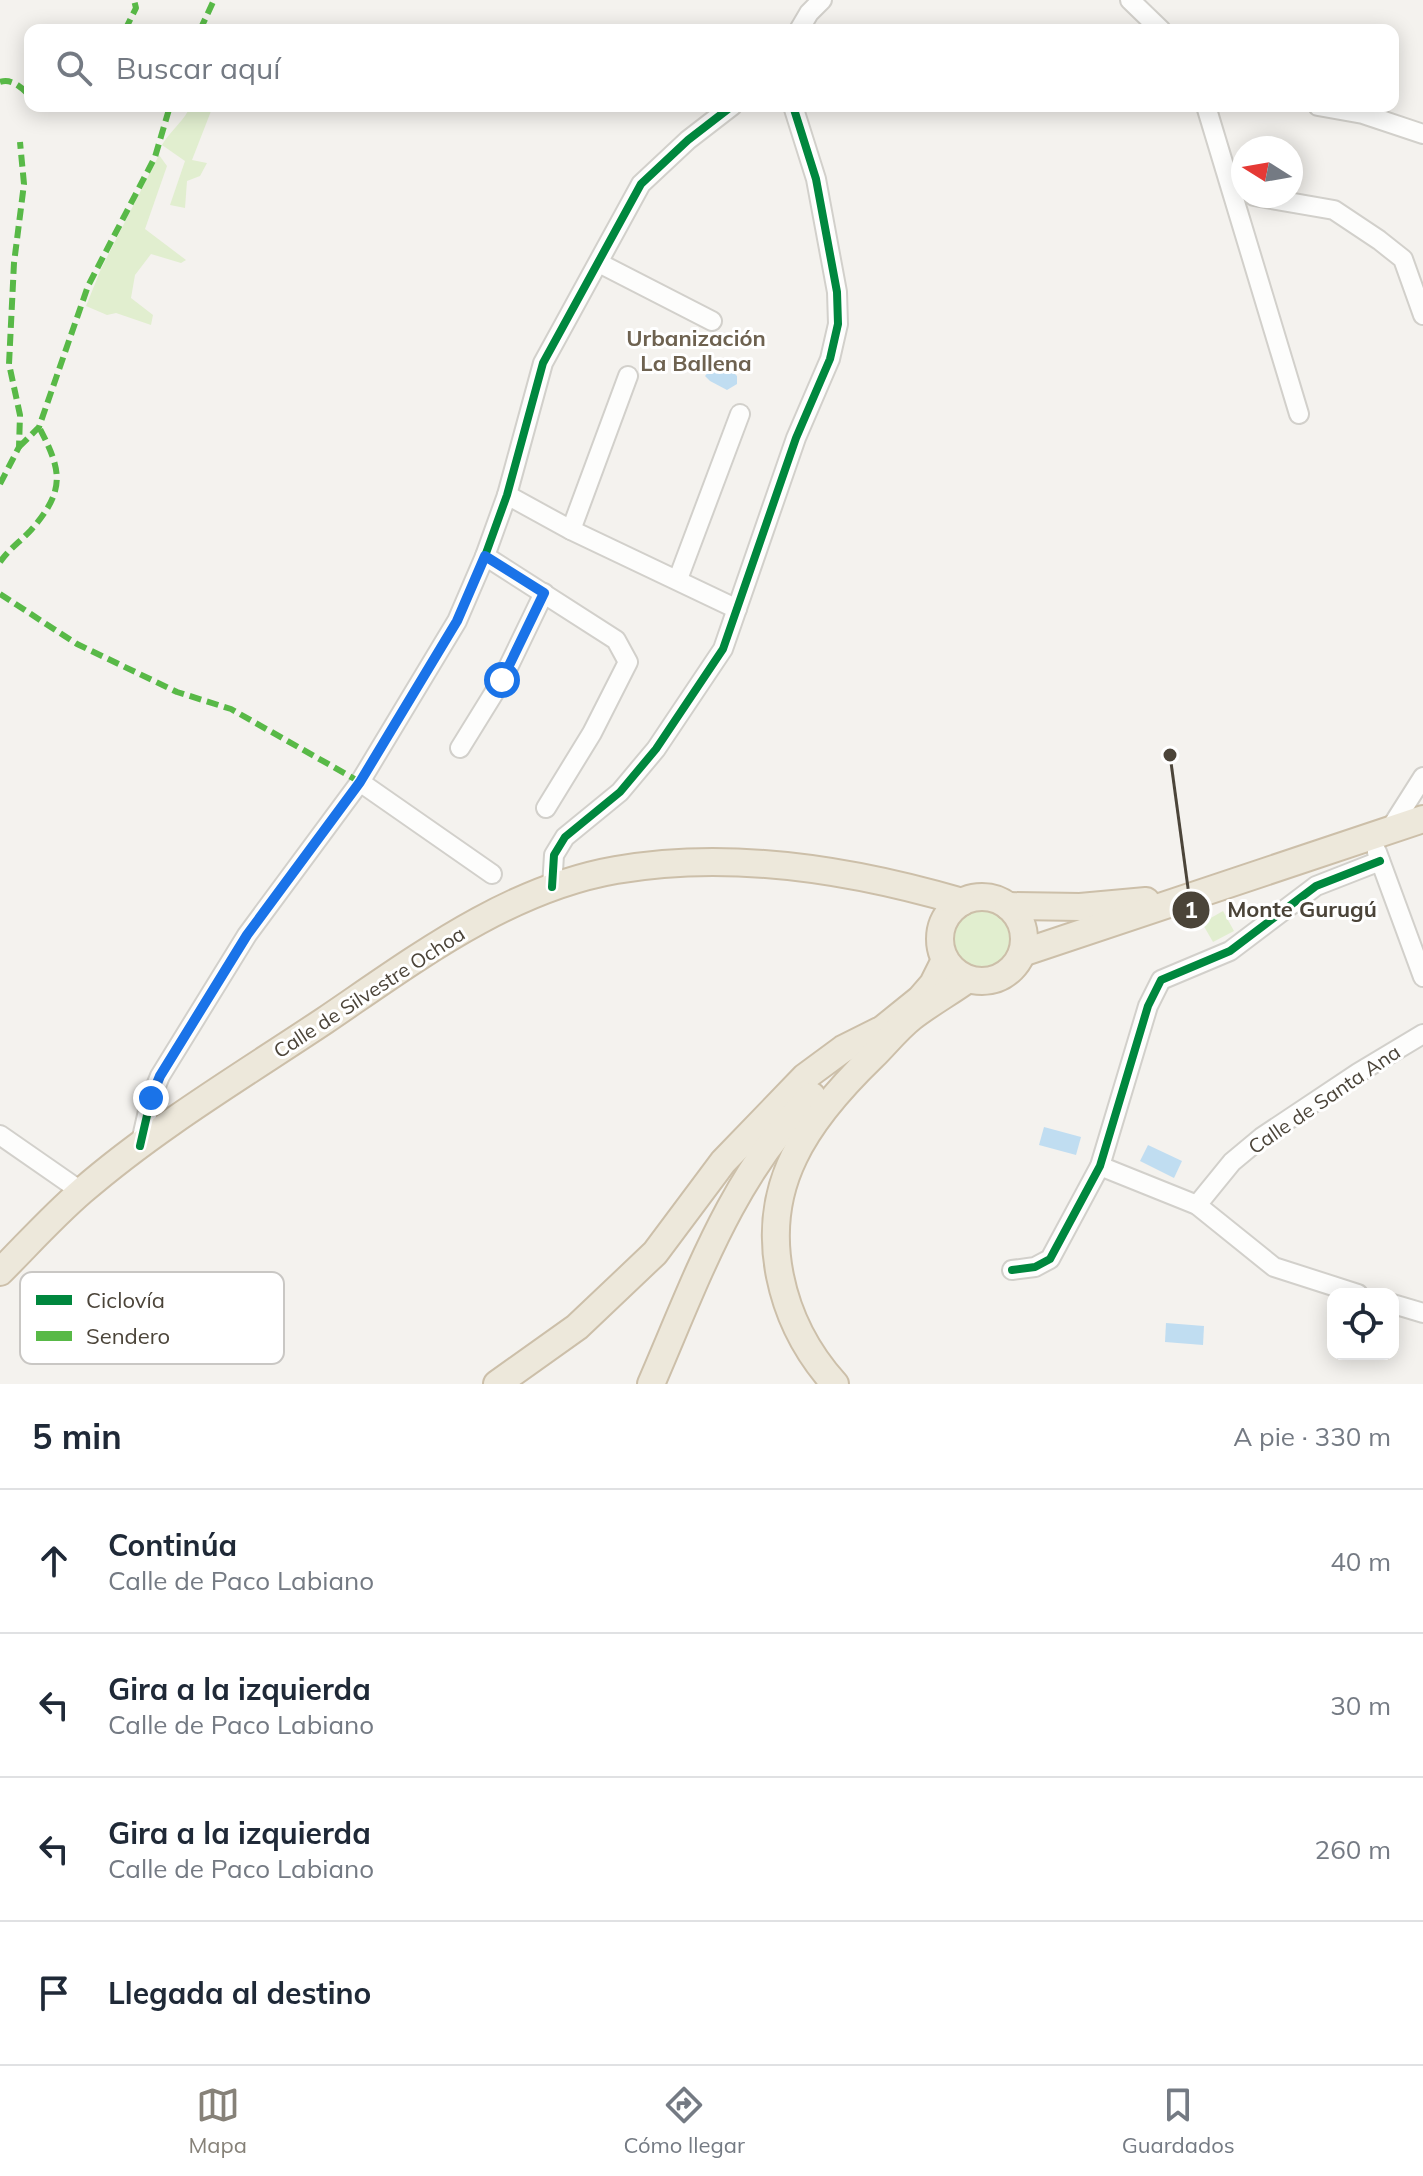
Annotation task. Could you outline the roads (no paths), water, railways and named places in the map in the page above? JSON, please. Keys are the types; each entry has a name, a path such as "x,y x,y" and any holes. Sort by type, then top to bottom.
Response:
{"highway":[{"path":"1022,953 1423,819"},
{"name":"Calle de Silvestre Ochoa","path":"0,1272 82,1192 140,1146 441,942 552,887 614,870 654,865 736,863 879,881 962,902"},
{"path":"879,881 923,906 941,933"},
{"path":"1008,906 1023,927 1025,941 1016,965 994,980 981,982 959,975 945,960 941,933 952,910 962,902 986,897 1008,906 1080,907 1186,897"},
{"path":"651,1384 719,1227 773,1138 879,1031 920,999 933,984 945,960"},
{"path":"828,1080 968,979"},
{"path":"835,1384 804,1342 783,1290 776,1250 780,1199 794,1156 808,1132 849,1080 912,1018"},
{"path":"497,1384 577,1327 655,1253 723,1162 805,1077 843,1049 879,1031"}],"street":[{"path":"803,24 822,0"},
{"path":"1130,0 1155,24"},
{"path":"140,1146 151,1098 160,1076 247,935 360,782 457,621 507,495 543,363 641,184 688,140 724,112"},
{"path":"552,887 554,855 565,837 620,792 656,749 723,649 796,438 830,359 838,324 837,292 816,179 795,112"},
{"path":"1208,112 1231,175"},
{"path":"1352,112 1423,134"},
{"path":"1303,205 1334,210 1403,259 1423,315"},
{"path":"1242,208 1299,414"},
{"path":"599,263 712,321"},
{"path":"571,530 628,376"},
{"path":"678,579 740,414"},
{"path":"507,495 571,530 737,609"},
{"path":"485,556 616,640 628,662 592,733 546,808"},
{"path":"460,748 502,680 544,593"},
{"path":"1423,777 1381,832 1380,861 1423,977"},
{"path":"360,782 492,874"},
{"path":"1012,1270 1035,1267 1050,1259 1100,1166 1148,1006 1161,980 1230,951 1316,886 1380,861"},
{"name":"Calle de Santa Ana","path":"1197,1205 1232,1162 1262,1137 1370,1065 1423,1034"},
{"path":"0,1135 82,1192"},
{"path":"1100,1166 1197,1205 1274,1267 1339,1288"},
{"path":"1399,1306 1423,1313"}],"water":[{"path":"711,369 731,370 737,376 737,384 727,390 710,381 705,376"},
{"path":"1044,1127 1081,1137 1076,1155 1039,1145"},
{"path":"1148,1145 1182,1161 1174,1178 1140,1161"},
{"path":"1166,1323 1204,1326 1203,1345 1165,1342"}],"place":[{"name":"Monte Gurugú","path":"1170,755"}],"district":[{"name":"Urbanización La Ballena","path":"696,350"}]}
